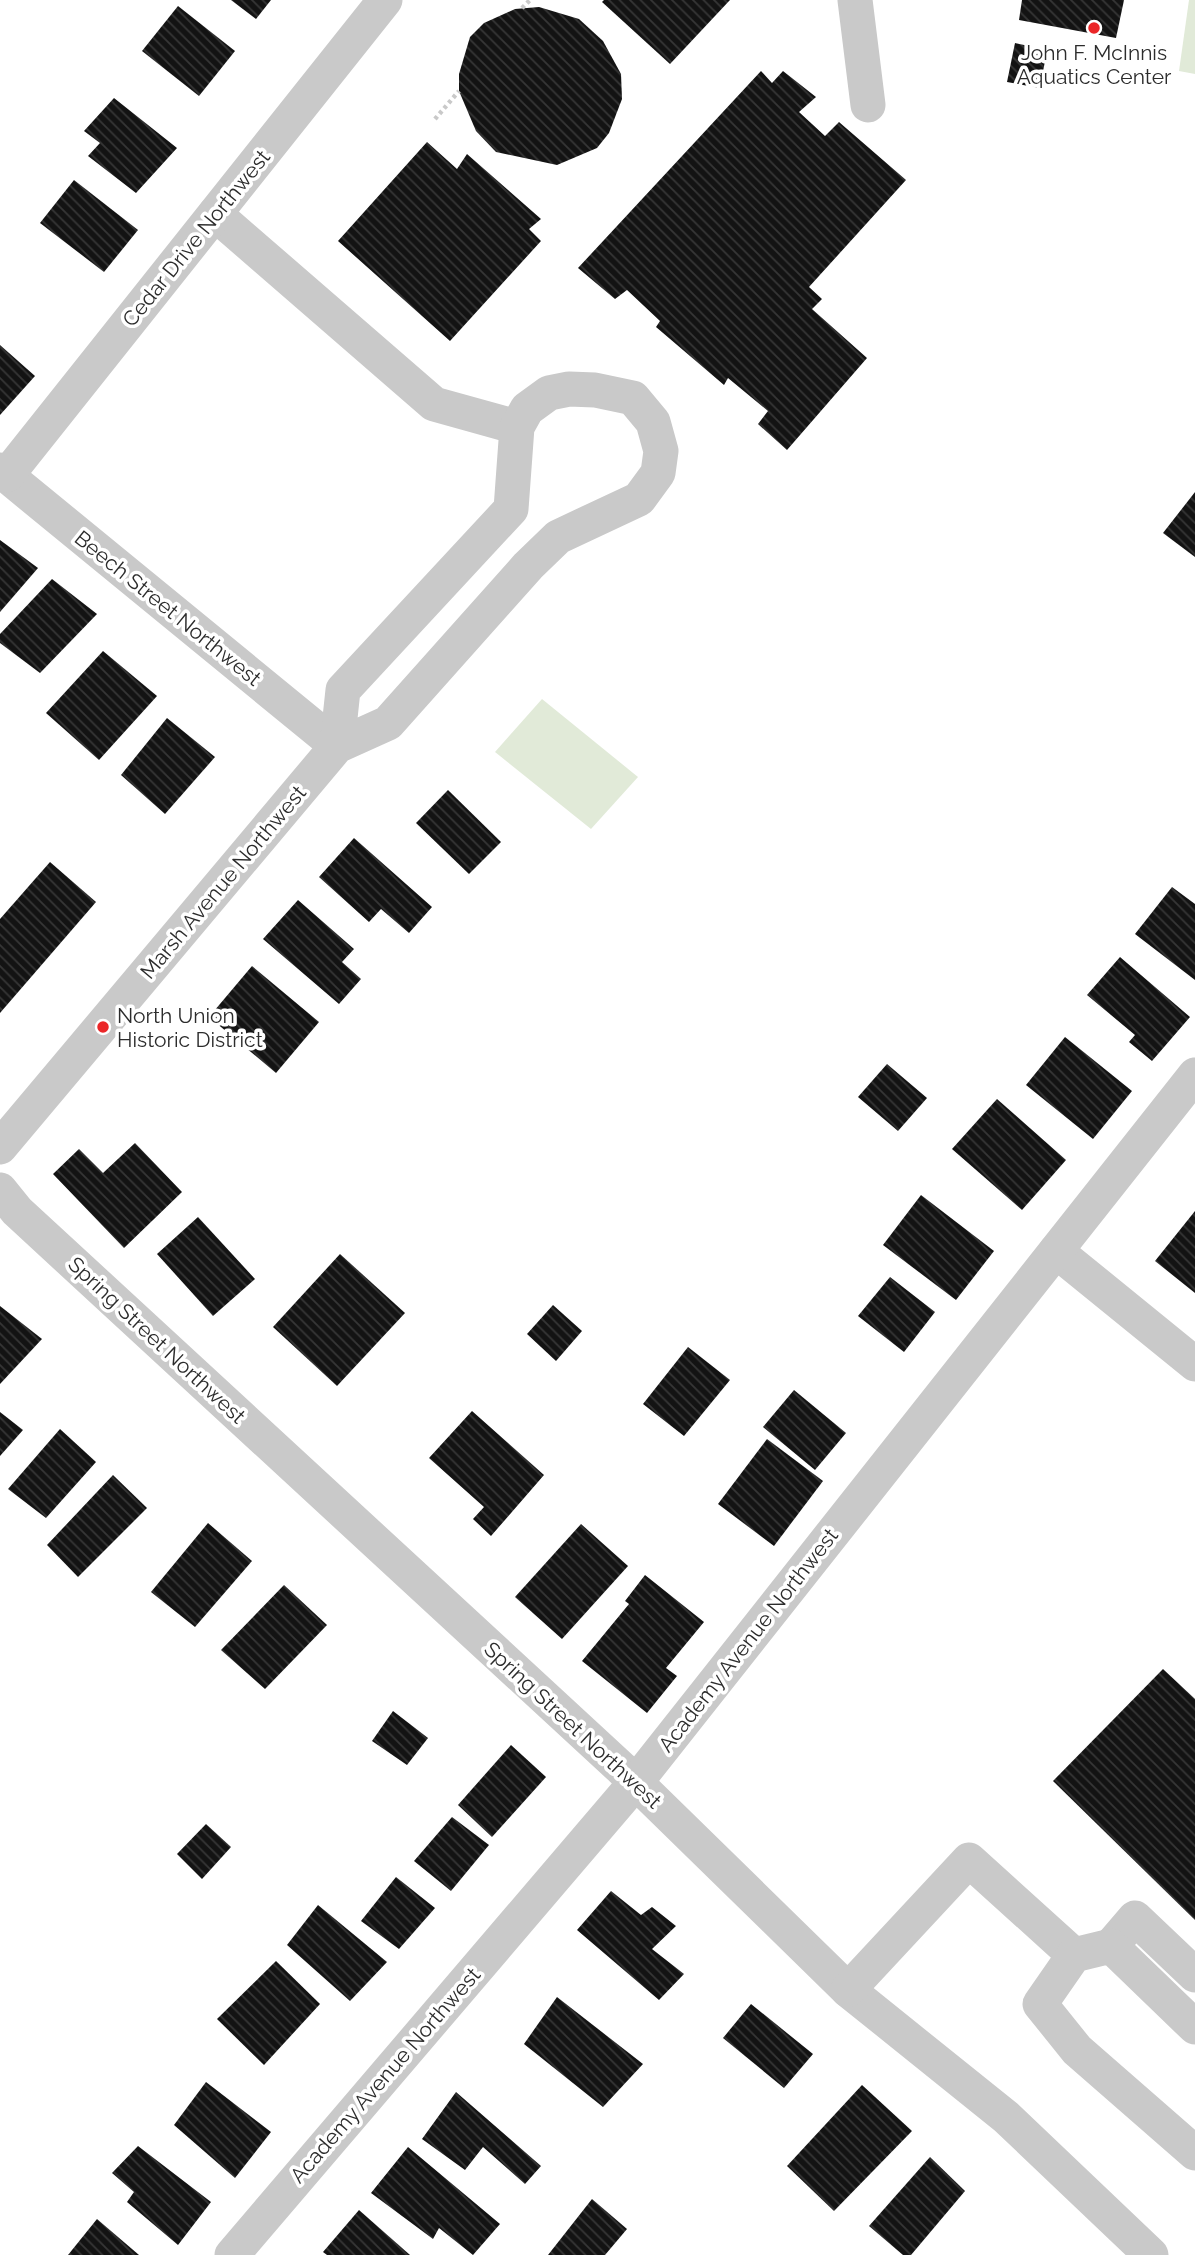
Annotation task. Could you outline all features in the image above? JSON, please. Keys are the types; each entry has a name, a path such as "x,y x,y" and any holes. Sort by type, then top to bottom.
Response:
{"street":[{"name":"Cedar Drive Northwest","path":"3,472 215,214 385,0"},
{"path":"855,0 868,105"},
{"path":"215,214 434,404 517,427"},
{"path":"569,389 619,393 633,398 645,410 660,437 662,451 658,472 639,499 558,537 523,571 388,723 337,746 343,690 511,509 517,427 527,409 549,394 569,389"},
{"name":"Beech Street Northwest","path":"3,472 337,746"},
{"path":"484,539 523,571"},
{"name":"Marsh Avenue Northwest","path":"0,1147 337,746"},
{"name":"Academy Avenue Northwest","path":"232,2255 636,1782 1195,1075"},
{"name":"Spring Street Northwest","path":"0,1190 17,1211 636,1782 848,1990 1006,2117 1151,2255"},
{"path":"1056,1251 1195,1364"},
{"path":"848,1990 969,1860 1074,1955"},
{"path":"1195,1975 1135,1918 1111,1946 1074,1955 1040,2004 1077,2050 1195,2153"},
{"path":"1111,1946 1195,2027"}],"path":[{"path":"522,8 530,0"},
{"path":"435,119 458,91"}],"green space":[{"path":"1189,0 1195,0 1195,74 1179,71"},
{"path":"542,699 638,777 591,829 495,752"}],"building":[{"path":"231,0 271,0 256,19"},
{"path":"730,0 670,64 602,2"},
{"name":"John F. McInnis Aquatics Center","path":"1022,0 1124,0 1116,38 1019,20"},
{"path":"178,6 235,51 199,96 142,51"},
{"path":"539,7 579,19 603,41 621,74 622,99 609,133 597,148 557,165 496,152 476,131 459,91 459,74 470,37 484,23 515,9"},
{"path":"1015,43 1047,50 1040,88 1007,82"},
{"path":"761,71 772,83 783,71 816,97 799,112 825,136 839,122 906,180 809,287 822,299 812,309 867,358 787,450 758,424 768,411 728,378 724,385 656,327 660,321 627,290 615,299 578,268"},
{"path":"114,98 177,148 136,193 88,156 100,143 84,131"},
{"path":"427,142 457,169 467,154 541,219 529,229 541,241 450,341 338,241"},
{"path":"74,180 138,230 104,272 40,223"},
{"path":"0,345 35,376 0,415"},
{"path":"1195,492 1195,557 1163,533"},
{"path":"0,540 38,568 0,612"},
{"path":"52,579 97,614 40,673 0,643 0,634"},
{"path":"103,651 157,696 99,760 46,713"},
{"path":"167,718 215,757 165,814 121,775"},
{"path":"448,790 501,842 469,874 416,823"},
{"path":"354,838 432,907 409,933 381,909 369,922 319,877"},
{"path":"50,862 96,902 0,1013 0,919"},
{"path":"1172,887 1195,904 1195,980 1135,934"},
{"path":"298,900 354,949 342,962 361,979 339,1004 263,939"},
{"path":"1120,957 1190,1017 1152,1061 1129,1042 1135,1035 1087,995"},
{"path":"252,966 319,1022 276,1073 209,1017"},
{"path":"1065,1037 1132,1091 1093,1139 1026,1085"},
{"path":"887,1064 927,1098 898,1131 858,1097"},
{"path":"997,1099 1066,1160 1022,1210 952,1149"},
{"path":"135,1143 182,1192 124,1248 53,1174 79,1149 103,1173"},
{"path":"921,1195 994,1251 956,1300 883,1245"},
{"path":"1195,1211 1195,1293 1155,1261"},
{"path":"198,1217 255,1279 213,1316 157,1254"},
{"path":"340,1254 405,1313 337,1386 273,1327"},
{"path":"890,1277 935,1312 904,1352 858,1316"},
{"path":"553,1305 582,1331 556,1361 527,1334"},
{"path":"0,1306 42,1339 0,1384"},
{"path":"688,1347 730,1380 684,1436 643,1404"},
{"path":"794,1390 846,1433 815,1470 763,1427"},
{"path":"472,1411 544,1475 491,1536 473,1519 484,1507 429,1458"},
{"path":"0,1412 23,1430 0,1456"},
{"path":"60,1429 96,1462 46,1518 8,1489"},
{"path":"767,1439 823,1481 774,1546 718,1504"},
{"path":"113,1475 147,1508 78,1577 47,1545"},
{"path":"208,1523 252,1561 195,1627 151,1592"},
{"path":"581,1524 628,1566 562,1639 515,1597"},
{"path":"645,1575 704,1622 666,1668 677,1676 647,1713 582,1661 629,1604 625,1601"},
{"path":"284,1585 327,1625 265,1689 221,1650"},
{"path":"1163,1669 1195,1699 1195,1920 1053,1781"},
{"path":"393,1711 428,1738 407,1765 372,1741"},
{"path":"511,1745 546,1777 492,1837 458,1805"},
{"path":"452,1817 489,1845 451,1891 414,1861"},
{"path":"206,1824 231,1847 202,1879 177,1854"},
{"path":"396,1877 435,1908 399,1949 361,1921"},
{"path":"611,1891 641,1915 652,1907 676,1926 652,1949 684,1974 659,2000 577,1930"},
{"path":"318,1905 387,1962 350,2001 287,1945"},
{"path":"276,1961 320,2004 264,2065 217,2019"},
{"path":"557,1997 643,2064 603,2107 524,2044"},
{"path":"751,2004 813,2054 784,2088 723,2038"},
{"path":"206,2082 271,2132 235,2178 174,2125"},
{"path":"862,2085 912,2131 834,2211 787,2166"},
{"path":"456,2092 541,2166 525,2184 483,2147 465,2170 422,2139"},
{"path":"138,2146 211,2202 178,2245 127,2202 134,2192 112,2173"},
{"path":"408,2147 500,2224 473,2255 439,2228 433,2239 371,2193"},
{"path":"930,2157 965,2191 911,2255 903,2255 869,2226"},
{"path":"592,2199 627,2229 605,2255 548,2255"},
{"path":"359,2210 410,2255 327,2255 323,2252"},
{"path":"97,2219 139,2255 68,2255"}],"place":[{"name":"John F. McInnis Aquatics Center","path":"1094,28"},
{"name":"North Union Historic District","path":"103,1027"}]}
